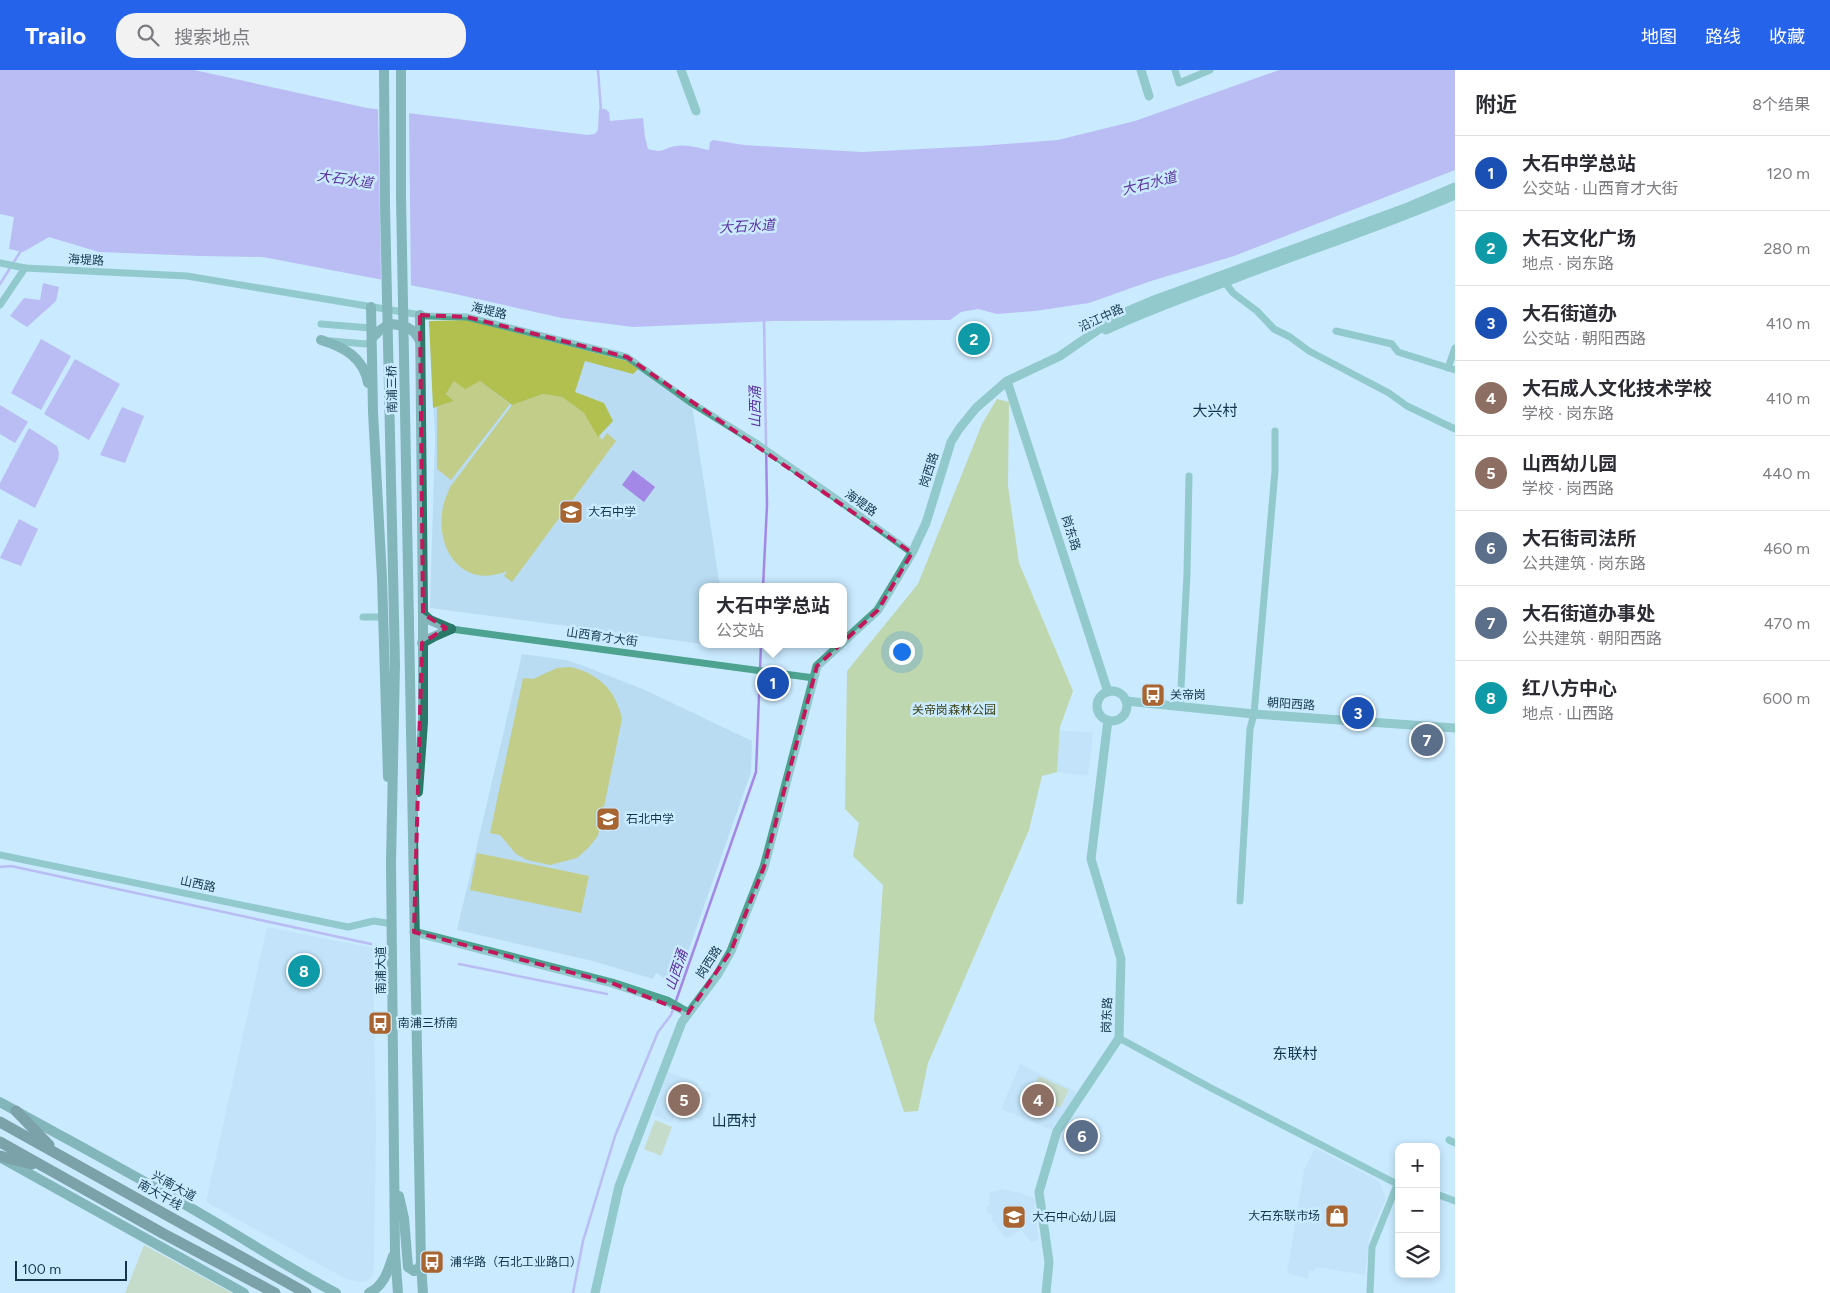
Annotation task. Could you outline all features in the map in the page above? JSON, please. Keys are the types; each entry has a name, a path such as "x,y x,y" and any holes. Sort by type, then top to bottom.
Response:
{"highway":[{"path":"16,1111 57,1154"},
{"name":"南大干线","path":"0,1122 306,1293"},
{"path":"0,1142 164,1234 222,1263 275,1293"},
{"path":"0,1156 48,1168"}],"main road":[{"name":"南浦三桥","path":"384,70 385,206 396,707"},
{"name":"南浦三桥","path":"400,70 413,870"},
{"path":"371,307 373,412 382,578 391,863"},
{"path":"420,315 423,722 413,870 423,1293"},
{"path":"372,336 389,324 408,327 415,331 420,342"},
{"path":"321,340 336,344 361,363 366,372 373,412"},
{"path":"374,428 392,422 412,425 421,429"},
{"path":"423,614 430,620 451,629"},
{"path":"422,643 451,629"},
{"name":"南浦大道","path":"396,707 391,863 395,1253 398,1293"},
{"name":"兴南大道","path":"0,1102 88,1149 129,1175 206,1217 332,1292"},
{"path":"0,1156 244,1293"},
{"path":"395,1173 404,1218 408,1267 414,1271 421,1264"},
{"path":"369,1293 377,1289 395,1253"}],"street":[{"path":"681,70 696,111"},
{"path":"1141,70 1149,96"},
{"path":"1175,70 1179,83 1210,70"},
{"name":"沿江中路","path":"1080,342 1223,278 1455,187"},
{"name":"沿江中路","path":"1223,278 1419,210 1455,195"},
{"name":"海堤路","path":"0,263 25,268 187,276 420,315 467,317 627,357 690,402 756,443 912,553"},
{"path":"0,305 25,268"},
{"path":"1223,278 1232,293 1257,311 1274,329 1290,337 1309,351 1388,393 1407,406 1455,429"},
{"path":"321,324 372,336 366,344 321,340"},
{"path":"1336,331 1392,344 1398,352 1452,369 1455,348"},
{"name":"岗西路","path":"847,638 878,610 912,553 926,523 952,442 959,429 976,408 1007,381 1060,356 1080,342"},
{"name":"岗东路","path":"1007,381 1108,692"},
{"path":"1240,901 1250,729 1254,714 1275,471 1275,431"},
{"path":"1180,706 1188,574 1189,476"},
{"path":"363,617 382,616"},
{"name":"山西育才大街","path":"451,629 814,678"},
{"name":"岗西路","path":"595,1293 618,1186 682,1022 718,974 731,951 764,867 817,666 837,648"},
{"path":"1108,692 1120,694 1126,701 1127,708 1118,720 1108,720 1100,714 1098,704 1102,696 1108,692"},
{"name":"朝阳西路","path":"1126,701 1254,714 1455,728"},
{"name":"岗东路","path":"1046,1293 1049,1262 1039,1192 1057,1131 1119,1038 1121,959 1092,860 1108,720"},
{"name":"山西路","path":"0,855 348,927 374,921 392,924"},
{"path":"414,932 612,984 667,1001 688,1013"},
{"path":"1119,1038 1395,1183"},
{"path":"1370,1293 1372,1247 1397,1188"},
{"path":"1440,1195 1455,1201"}],"highlighted area":[{"path":"420,315 467,317 627,357 912,553 878,610 817,666 764,867 731,951 688,1013 612,983 414,932 422,643 446,628 423,614"}],"shaded area":[{"name":"大石中学","path":"429,321 627,361 692,405 719,583 699,583 699,643 430,608 435,437"},
{"name":"石北中学","path":"522,654 566,660 584,666 645,690 752,741 751,772 676,986 656,973 653,979 593,961 457,930"},
{"path":"1060,731 1093,732 1088,776 1057,772"},
{"path":"267,927 373,948 376,1128 374,1264 373,1276 367,1281 359,1282 346,1279 206,1202"},
{"path":"1020,1064 1077,1092 1057,1123 1055,1122 1052,1130 1001,1109"},
{"path":"668,1072 698,1083 697,1088 711,1093 701,1120 694,1117 692,1121 675,1115 672,1123 653,1115"},
{"name":"大石东联市场","path":"1315,1148 1379,1181 1386,1198 1370,1234 1365,1275 1322,1268 1316,1268 1313,1272 1309,1270 1308,1279 1287,1273 1304,1170"},
{"name":"大石中心幼儿园","path":"1001,1189 1021,1193 1036,1199 1034,1212 1039,1239 1032,1243 1021,1230 1006,1239 992,1220 993,1214 986,1213 987,1206 990,1205 989,1193"}],"green space":[{"path":"467,320 627,361 638,369 633,374 585,361 575,392 604,403 613,421 598,437 584,413 562,397 543,394 512,405 480,381 465,389 454,381 446,394 454,401 433,408 429,321"},
{"path":"454,381 480,381 510,404 451,480 437,469 437,407 454,401 446,394"},
{"path":"543,394 562,397 584,413 602,440 607,433 616,441 512,582 504,576 507,571 492,575 478,575 467,571 457,564 449,554 444,541 442,513 450,487 512,405"},
{"name":"关帝岗森林公园","path":"997,399 1009,402 1008,486 1019,563 1073,691 1060,727 1057,772 1042,776 1029,830 928,1063 918,1111 904,1112 874,1020 883,885 853,856 859,823 845,809 847,671 918,584 982,424"},
{"path":"570,667 597,678 604,684 615,699 622,719 598,836 577,858 550,865 527,860 516,854 500,835 490,833 523,678 533,679 557,668"},
{"path":"477,853 589,876 581,913 470,890"},
{"path":"1039,1076 1069,1090 1060,1108 1031,1094"},
{"path":"655,1120 672,1127 661,1156 644,1149"},
{"path":"144,1245 232,1293 125,1293"}],"water":[{"name":"大石水道","path":"0,70 194,70 367,108 587,135 595,134 598,130 599,109 605,109 609,112 610,121 643,118 648,149 661,151 671,147 693,146 709,150 710,142 713,140 744,145 862,152 1058,140 1135,121 1279,70 1455,70 1455,170 1234,256 1151,281 1089,303 1035,311 997,314 978,309 961,312 950,320 774,321 633,327 562,318 446,292 263,257 99,252 49,237 23,252 9,249 14,217 0,214"},
{"path":"43,283 59,287 56,301 27,327 10,316 24,298 40,300"},
{"path":"41,339 71,356 41,410 11,393"},
{"path":"75,359 120,384 89,440 44,414"},
{"path":"0,405 28,422 15,443 0,434"},
{"path":"122,407 144,416 125,463 100,455"},
{"path":"29,428 57,446 59,453 58,460 35,508 0,489 0,483"},
{"path":"633,470 655,487 644,502 622,485"},
{"path":"19,519 38,529 21,566 0,558"}],"pier":[{"path":"378,107 409,111 411,288 381,282"}],"waterway":[{"path":"598,70 601,111"},
{"path":"0,284 22,249"},
{"name":"山西涌","path":"763,583 767,505 764,318"},
{"name":"山西涌","path":"573,1293 583,1241 615,1136 658,1032 671,1015 756,772 761,648"},
{"path":"0,867 11,866 371,944"},
{"path":"459,964 607,994"}],"place":[{"name":"大石文化广场","path":"974,339"},
{"name":"大石中学","path":"571,512"},
{"name":"大石中学总站","path":"773,683"},
{"name":"关帝岗","path":"1153,695"},
{"name":"大石街道办","path":"1358,713"},
{"name":"大石街道办事处","path":"1427,740"},
{"name":"石北中学","path":"608,819"},
{"name":"红八方中心","path":"304,971"},
{"name":"南浦三桥南","path":"380,1023"},
{"name":"山西幼儿园","path":"684,1100"},
{"name":"大石成人文化技术学校","path":"1038,1100"},
{"name":"大石街司法所","path":"1082,1136"},
{"name":"大石东联市场","path":"1337,1216"},
{"name":"大石中心幼儿园","path":"1014,1217"},
{"name":"浦华路（石北工业路口）","path":"432,1262"}],"district":[{"name":"大兴村","path":"1215,411"},
{"name":"东联村","path":"1295,1054"},
{"name":"山西村","path":"734,1121"}]}
